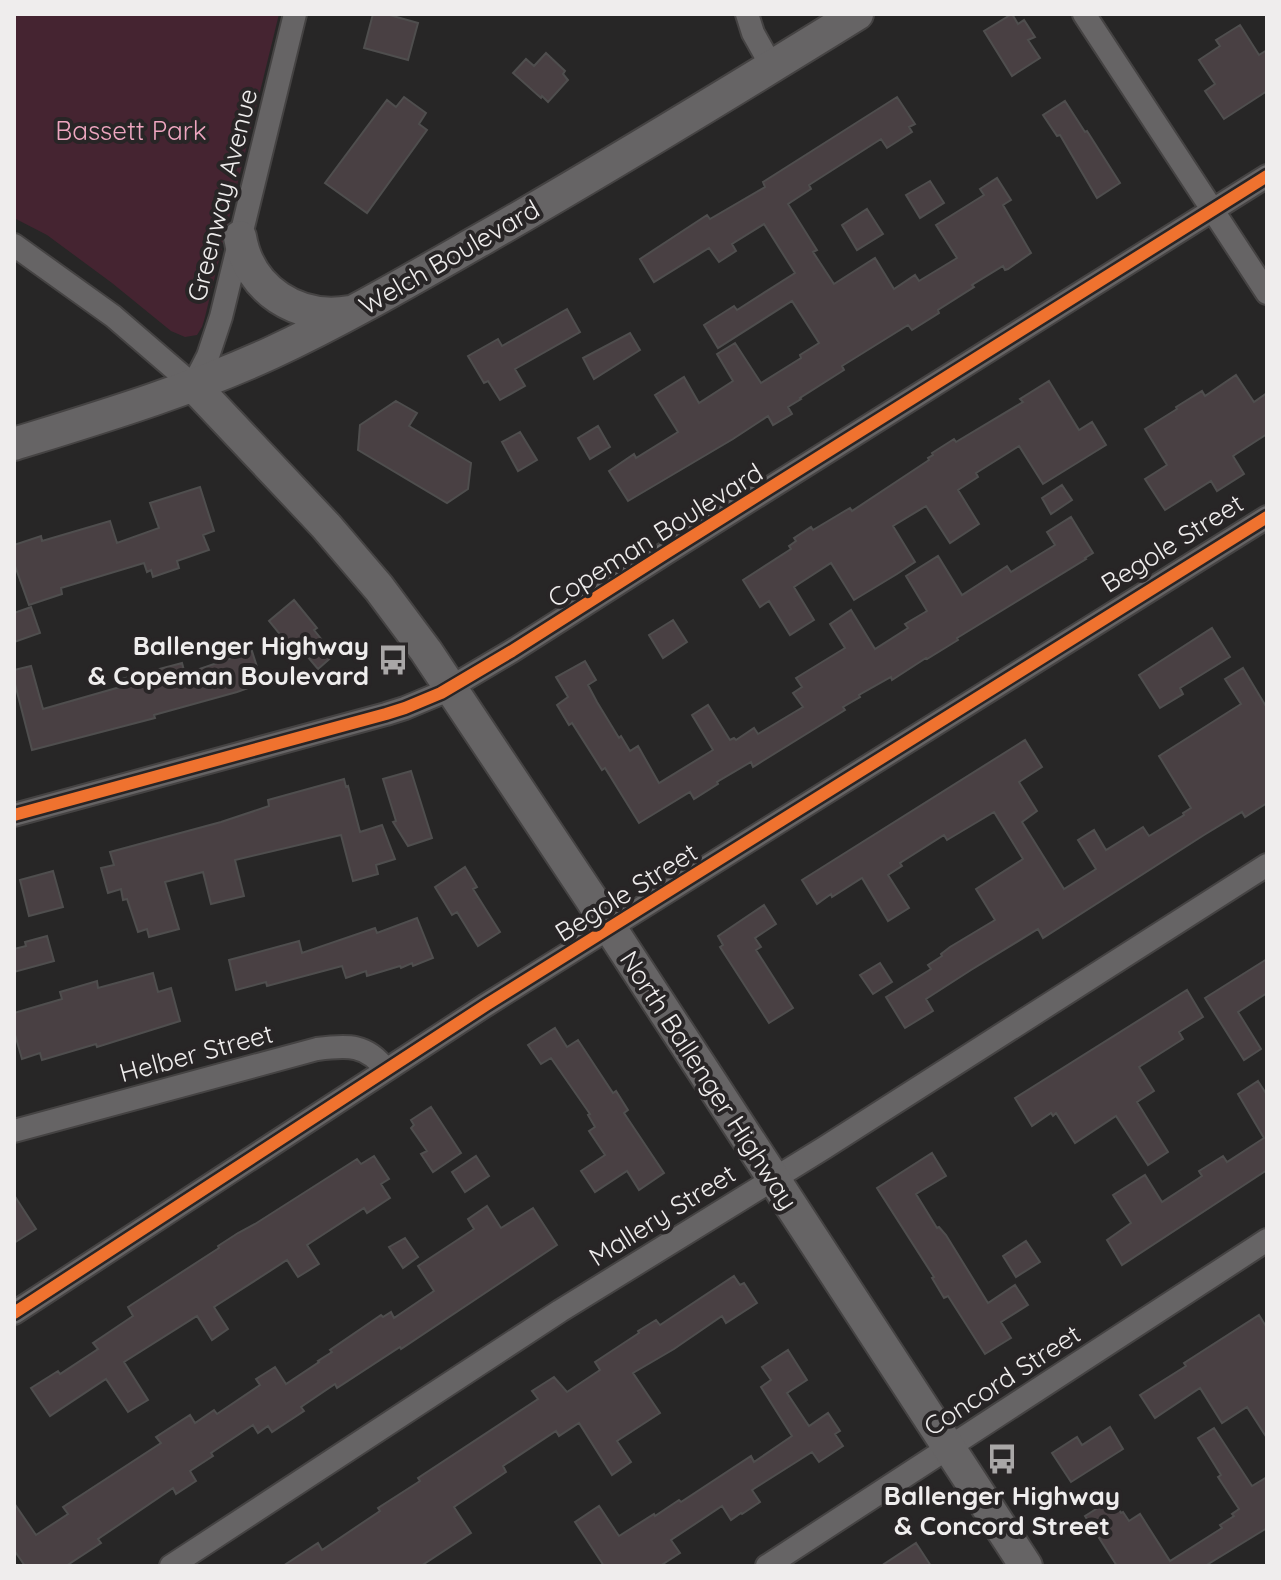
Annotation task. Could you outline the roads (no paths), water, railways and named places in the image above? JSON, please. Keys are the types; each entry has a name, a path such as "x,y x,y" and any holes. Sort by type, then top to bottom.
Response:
{"main road":[{"name":"Welch Boulevard","path":"14,444 193,385 271,353 353,312 570,189 857,14"},
{"path":"240,237 252,271 278,297 322,313 353,312"},
{"name":"North Ballenger Highway","path":"193,385 291,486 404,620 451,687 1026,1566"}],"street":[{"name":"Greenway Avenue","path":"193,385 215,338 295,14"},
{"path":"747,14 758,43 772,67"},
{"path":"1084,14 1267,293"},
{"name":"Copeman Boulevard","path":"14,815 395,712 451,687 1267,176"},
{"path":"14,245 113,316 193,385"},
{"name":"Begole Street","path":"14,1313 486,1005 1267,517"},
{"name":"Mallery Street","path":"171,1566 560,1311 851,1131 1267,865"},
{"name":"Helber Street","path":"14,1131 317,1049 338,1047 364,1050 386,1070"},
{"name":"Concord Street","path":"767,1566 1267,1240"}],"place":[{"name":"Ballenger Highway & Copeman Boulevard","path":"393,660"},
{"name":"Ballenger Highway & Concord Street","path":"1002,1459"}],"park label":[{"name":"Bassett Park","path":"131,130"}]}
